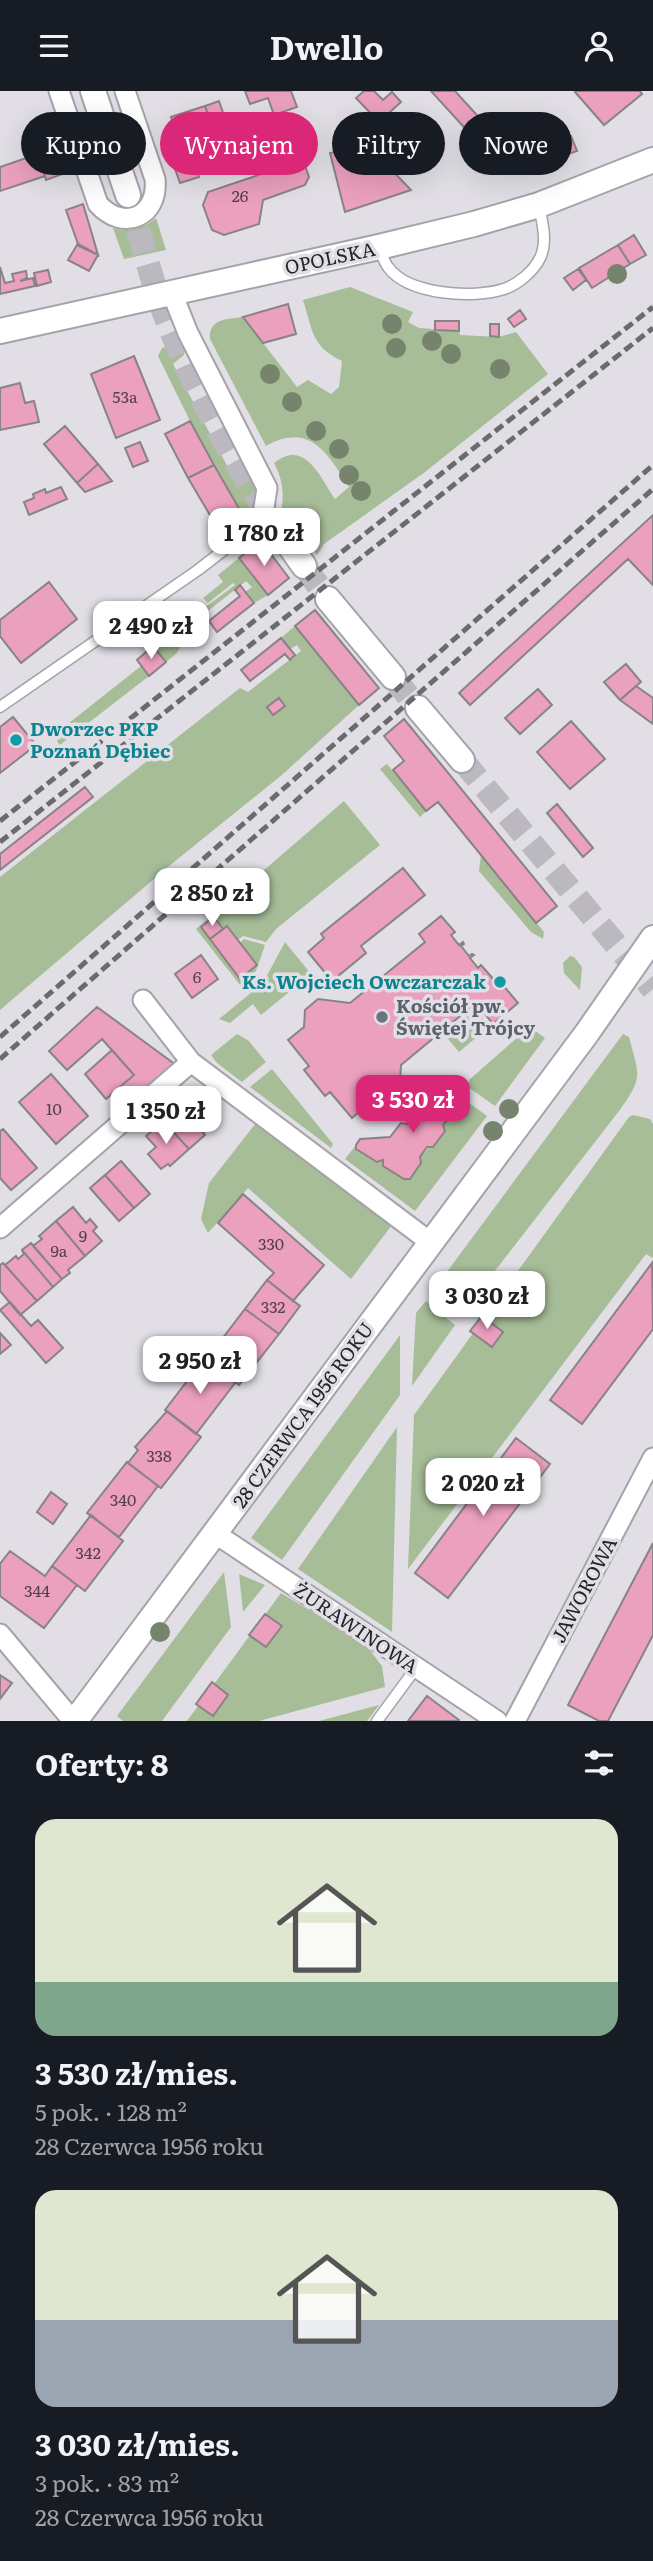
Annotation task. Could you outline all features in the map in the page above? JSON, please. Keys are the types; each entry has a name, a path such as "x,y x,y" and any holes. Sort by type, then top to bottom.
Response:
{"street":[{"path":"59,91 98,204 113,217 123,219 133,218 149,207 156,189 125,91"},
{"path":"93,91 128,195"},
{"name":"OPOLSKA","path":"0,331 379,247 539,205 653,160"},
{"path":"172,293 188,333 267,488 263,513 247,533"},
{"path":"277,528 304,566"},
{"path":"328,599 393,677"},
{"path":"418,708 462,760"},
{"name":"28 CZERWCA 1956 ROKU","path":"74,1721 587,1033 653,938"},
{"path":"143,1000 191,1062 430,1242"},
{"path":"0,1227 191,1062"},
{"name":"JAWOROWA","path":"515,1721 653,1458"},
{"name":"ŻURAWINOWA","path":"216,1534 497,1721"},
{"path":"0,1634 74,1721"}],"lane":[{"path":"379,247 388,268 408,283 439,292 472,295 506,289 527,274 541,257 544,234 539,205"},
{"path":"0,707 204,566 247,533"},
{"path":"377,1721 416,1668"}],"green space":[{"path":"156,218 166,250 124,259 113,228 136,229"},
{"path":"350,287 413,312 408,322 419,328 459,331 460,335 499,337 516,332 548,374 425,472 324,544 317,555 292,520 284,524 279,520 282,491 274,463 285,456 303,458 317,471 335,499 349,487 325,453 306,439 281,439 266,446 210,339 210,332 220,321 243,317 297,387 308,380 331,394 339,387 342,361 324,349 315,337 303,300"},
{"path":"183,342 184,355 173,364 232,475 245,472 254,482 255,502 246,520 190,421 158,356 162,348"},
{"path":"239,558 268,595 254,603 245,592 252,587 246,581 199,618 176,654 166,662 153,646 235,585 233,583 208,603 203,598 223,582 218,575"},
{"path":"295,626 359,705 283,774 174,862 0,1010 0,877 240,688 248,692 301,651 297,645 290,649 281,638"},
{"path":"141,666 149,676 60,745 57,741 59,731"},
{"path":"387,764 426,811 420,817 380,769"},
{"path":"344,801 380,845 276,929 266,942 243,936 238,940 227,926 223,929 214,918 201,927 240,978 257,965 240,943 244,939 265,945 256,971 240,985 196,929"},
{"path":"481,855 544,932 543,939 531,932 479,871"},
{"path":"285,942 311,974 261,1015 253,1004 230,1023 219,1019 263,983"},
{"path":"570,956 582,967 580,990 564,973 563,963"},
{"path":"475,1009 490,1026 459,1052 444,1034"},
{"path":"534,1030 545,1038 495,1106 468,1087 469,1080 519,1036 529,1036"},
{"path":"237,1034 249,1041 266,1062 242,1082 211,1055"},
{"path":"623,1034 629,1037 637,1076 633,1090 619,1111 463,1312 432,1292"},
{"path":"272,1069 333,1144 331,1148 250,1087"},
{"path":"461,1097 487,1116 415,1211 345,1159 356,1145 357,1149 377,1162 383,1160 384,1166 403,1179 410,1178 421,1163 420,1157 445,1131 443,1125 458,1105 457,1099"},
{"path":"633,1115 650,1119 653,1124 653,1258 646,1254 408,1569 414,1415"},
{"path":"256,1123 392,1225 351,1279 248,1188 208,1233 201,1219 209,1183"},
{"path":"426,1301 455,1325 412,1386 416,1313"},
{"path":"400,1335 400,1395 282,1560 251,1538"},
{"path":"397,1427 392,1632 298,1569"},
{"path":"224,1572 231,1627 162,1721 123,1721 117,1716"},
{"path":"239,1574 265,1585 243,1612"},
{"path":"281,1593 365,1644 382,1666 385,1687 259,1721 187,1721"},
{"path":"379,1705 367,1721 319,1721"}],"building":[{"path":"245,91 291,91 297,107 273,112 268,98 250,104"},
{"path":"364,91 374,91 383,100 392,92 401,102 390,112 369,112 356,98"},
{"path":"431,91 455,91 474,112 459,112 459,122"},
{"path":"640,91 642,94 604,125 575,92"},
{"path":"219,101 223,112 207,112 205,106"},
{"path":"205,106 207,112 186,112"},
{"path":"572,138 577,151 572,153"},
{"path":"21,160 21,175 45,176 0,191 0,167"},
{"path":"44,175 60,175 46,180"},
{"path":"177,175 198,175 199,177 180,183"},
{"path":"258,175 309,177 305,185 263,200 259,224 224,235 212,230 203,205 208,192"},
{"path":"336,175 397,175 411,190 345,212"},
{"path":"83,204 98,255 78,244 66,210"},
{"path":"634,235 646,255 630,264 618,245"},
{"path":"77,245 98,255 89,271 68,260"},
{"path":"618,245 630,264 592,288 579,268"},
{"path":"0,267 5,283 14,281 12,274 26,271 27,278 20,281 33,278 35,286 0,294"},
{"path":"578,269 586,280 573,290 564,278"},
{"path":"48,270 51,282 37,286 34,273"},
{"path":"288,304 296,334 263,343 243,317"},
{"path":"520,310 526,319 514,327 508,319"},
{"path":"435,321 459,321 459,331 435,330"},
{"path":"490,324 499,324 499,337 490,336"},
{"path":"134,356 160,420 116,438 91,374"},
{"path":"20,383 25,403 34,401 39,422 0,430 0,388"},
{"path":"190,421 214,465 188,478 165,434"},
{"path":"65,426 98,464 77,483 44,444"},
{"path":"140,442 148,461 133,467 125,448"},
{"path":"98,464 112,481 85,492 77,483"},
{"path":"214,465 245,519 223,537 188,478"},
{"path":"61,487 67,499 29,515 24,502 34,498 33,494 45,489 46,493"},
{"path":"653,515 653,585 628,559 470,705 459,693"},
{"path":"261,541 289,578 268,595 239,558"},
{"path":"49,582 77,619 21,663 0,636 0,620"},
{"path":"240,585 254,603 217,632 209,621 240,596 235,590"},
{"path":"315,610 379,688 359,705 295,626"},
{"path":"281,638 295,655 290,660 285,654 250,681 241,670"},
{"path":"153,646 166,662 149,676 137,660"},
{"path":"626,664 641,682 620,700 604,682"},
{"path":"636,686 653,698 653,724 620,700"},
{"path":"538,689 552,705 520,734 505,718"},
{"path":"279,698 285,706 273,715 267,707"},
{"name":"Dworzec PKP Poznań Dębiec","path":"13,717 36,745 0,773 0,727"},
{"path":"404,719 557,906 536,923 438,802 426,811 393,770 404,761 384,736"},
{"path":"571,721 605,759 570,789 537,752"},
{"path":"85,787 93,797 0,870 0,854"},
{"path":"557,804 593,848 583,857 547,813"},
{"path":"403,868 425,895 361,946 366,953 332,981 308,952 324,938 321,934"},
{"name":"Kościół pw. Świętej Trójcy","path":"441,916 455,932 451,935 459,945 463,942 461,946 469,956 474,955 470,958 478,968 481,965 495,981 497,978 518,1003 493,1024 476,1003 401,1065 399,1096 385,1107 367,1105 352,1118 330,1092 325,1096 304,1070 309,1066 288,1040 304,1027 305,1010 318,999 350,1003 425,942 419,934"},
{"path":"214,917 223,929 210,939 201,927"},
{"path":"227,926 257,965 240,979 210,939"},
{"path":"201,955 218,979 192,998 175,974"},
{"path":"97,1007 176,1065 125,1108 113,1093 134,1075 102,1039 67,1070 49,1051"},
{"path":"112,1050 134,1075 106,1099 85,1074"},
{"path":"51,1074 88,1116 56,1144 19,1102"},
{"path":"435,1087 441,1087 457,1098 459,1105 443,1125 445,1131 433,1147 427,1147 420,1157 421,1163 410,1179 404,1179 383,1166 383,1160 377,1162 356,1149 360,1139 390,1137 401,1123 408,1124 415,1115 410,1113 419,1101 423,1103"},
{"path":"180,1106 186,1112 193,1106 210,1127 189,1149 163,1121"},
{"path":"163,1121 189,1149 170,1166 168,1164 161,1169 148,1154 156,1147 146,1136"},
{"path":"3,1129 37,1168 11,1190 0,1178 0,1131"},
{"path":"121,1161 150,1194 134,1208 105,1175"},
{"path":"105,1175 134,1208 119,1221 90,1188"},
{"path":"243,1194 324,1265 293,1301 267,1280 274,1273 218,1223"},
{"path":"73,1207 86,1223 90,1219 97,1227 93,1231 102,1241 85,1256 56,1221"},
{"path":"56,1221 85,1256 68,1270 70,1273 62,1279 33,1246 42,1239 39,1236"},
{"path":"31,1243 62,1279 53,1287 22,1250"},
{"path":"22,1250 53,1287 37,1301 5,1265 16,1256 18,1259 24,1254"},
{"path":"3,1263 37,1301 20,1315 0,1291 0,1265"},
{"path":"652,1263 653,1329 582,1424 550,1400"},
{"path":"267,1280 300,1306 279,1334 245,1309"},
{"path":"10,1302 31,1326 38,1320 63,1348 46,1363 0,1310"},
{"path":"245,1309 279,1334 239,1385 206,1360"},
{"path":"482,1316 503,1332 492,1347 470,1331"},
{"path":"0,1333 11,1345 0,1354"},
{"path":"204,1359 235,1383 196,1434 165,1410"},
{"path":"167,1411 201,1437 161,1488 128,1463 138,1450 135,1447"},
{"path":"516,1438 550,1464 448,1598 415,1573"},
{"path":"127,1462 158,1486 119,1537 87,1513"},
{"path":"51,1492 67,1504 53,1524 37,1512"},
{"path":"91,1515 123,1541 85,1591 52,1566"},
{"path":"653,1543 653,1635 608,1721 599,1721 568,1705"},
{"path":"10,1551 45,1576 52,1566 77,1585 44,1628 0,1596 0,1564"},
{"path":"265,1614 282,1626 266,1647 249,1635"},
{"path":"0,1675 12,1683 0,1699"},
{"path":"212,1682 228,1695 213,1716 196,1704"},
{"path":"427,1696 459,1720 408,1721"}],"tunnel":[{"path":"128,195 171,331 226,445 275,525"},
{"path":"304,566 328,599"},
{"path":"393,677 418,708"},
{"path":"462,760 653,989"}],"railway":[{"path":"0,821 653,307"},
{"path":"0,842 653,328"},
{"path":"0,1037 653,465"},
{"path":"0,1059 653,489"}],"place":[{"name":"Dworzec PKP Poznań Dębiec","path":"16,740"},
{"name":"Ks. Wojciech Owczarczak","path":"500,982"},
{"name":"Kościół pw. Świętej Trójcy","path":"382,1017"}]}
